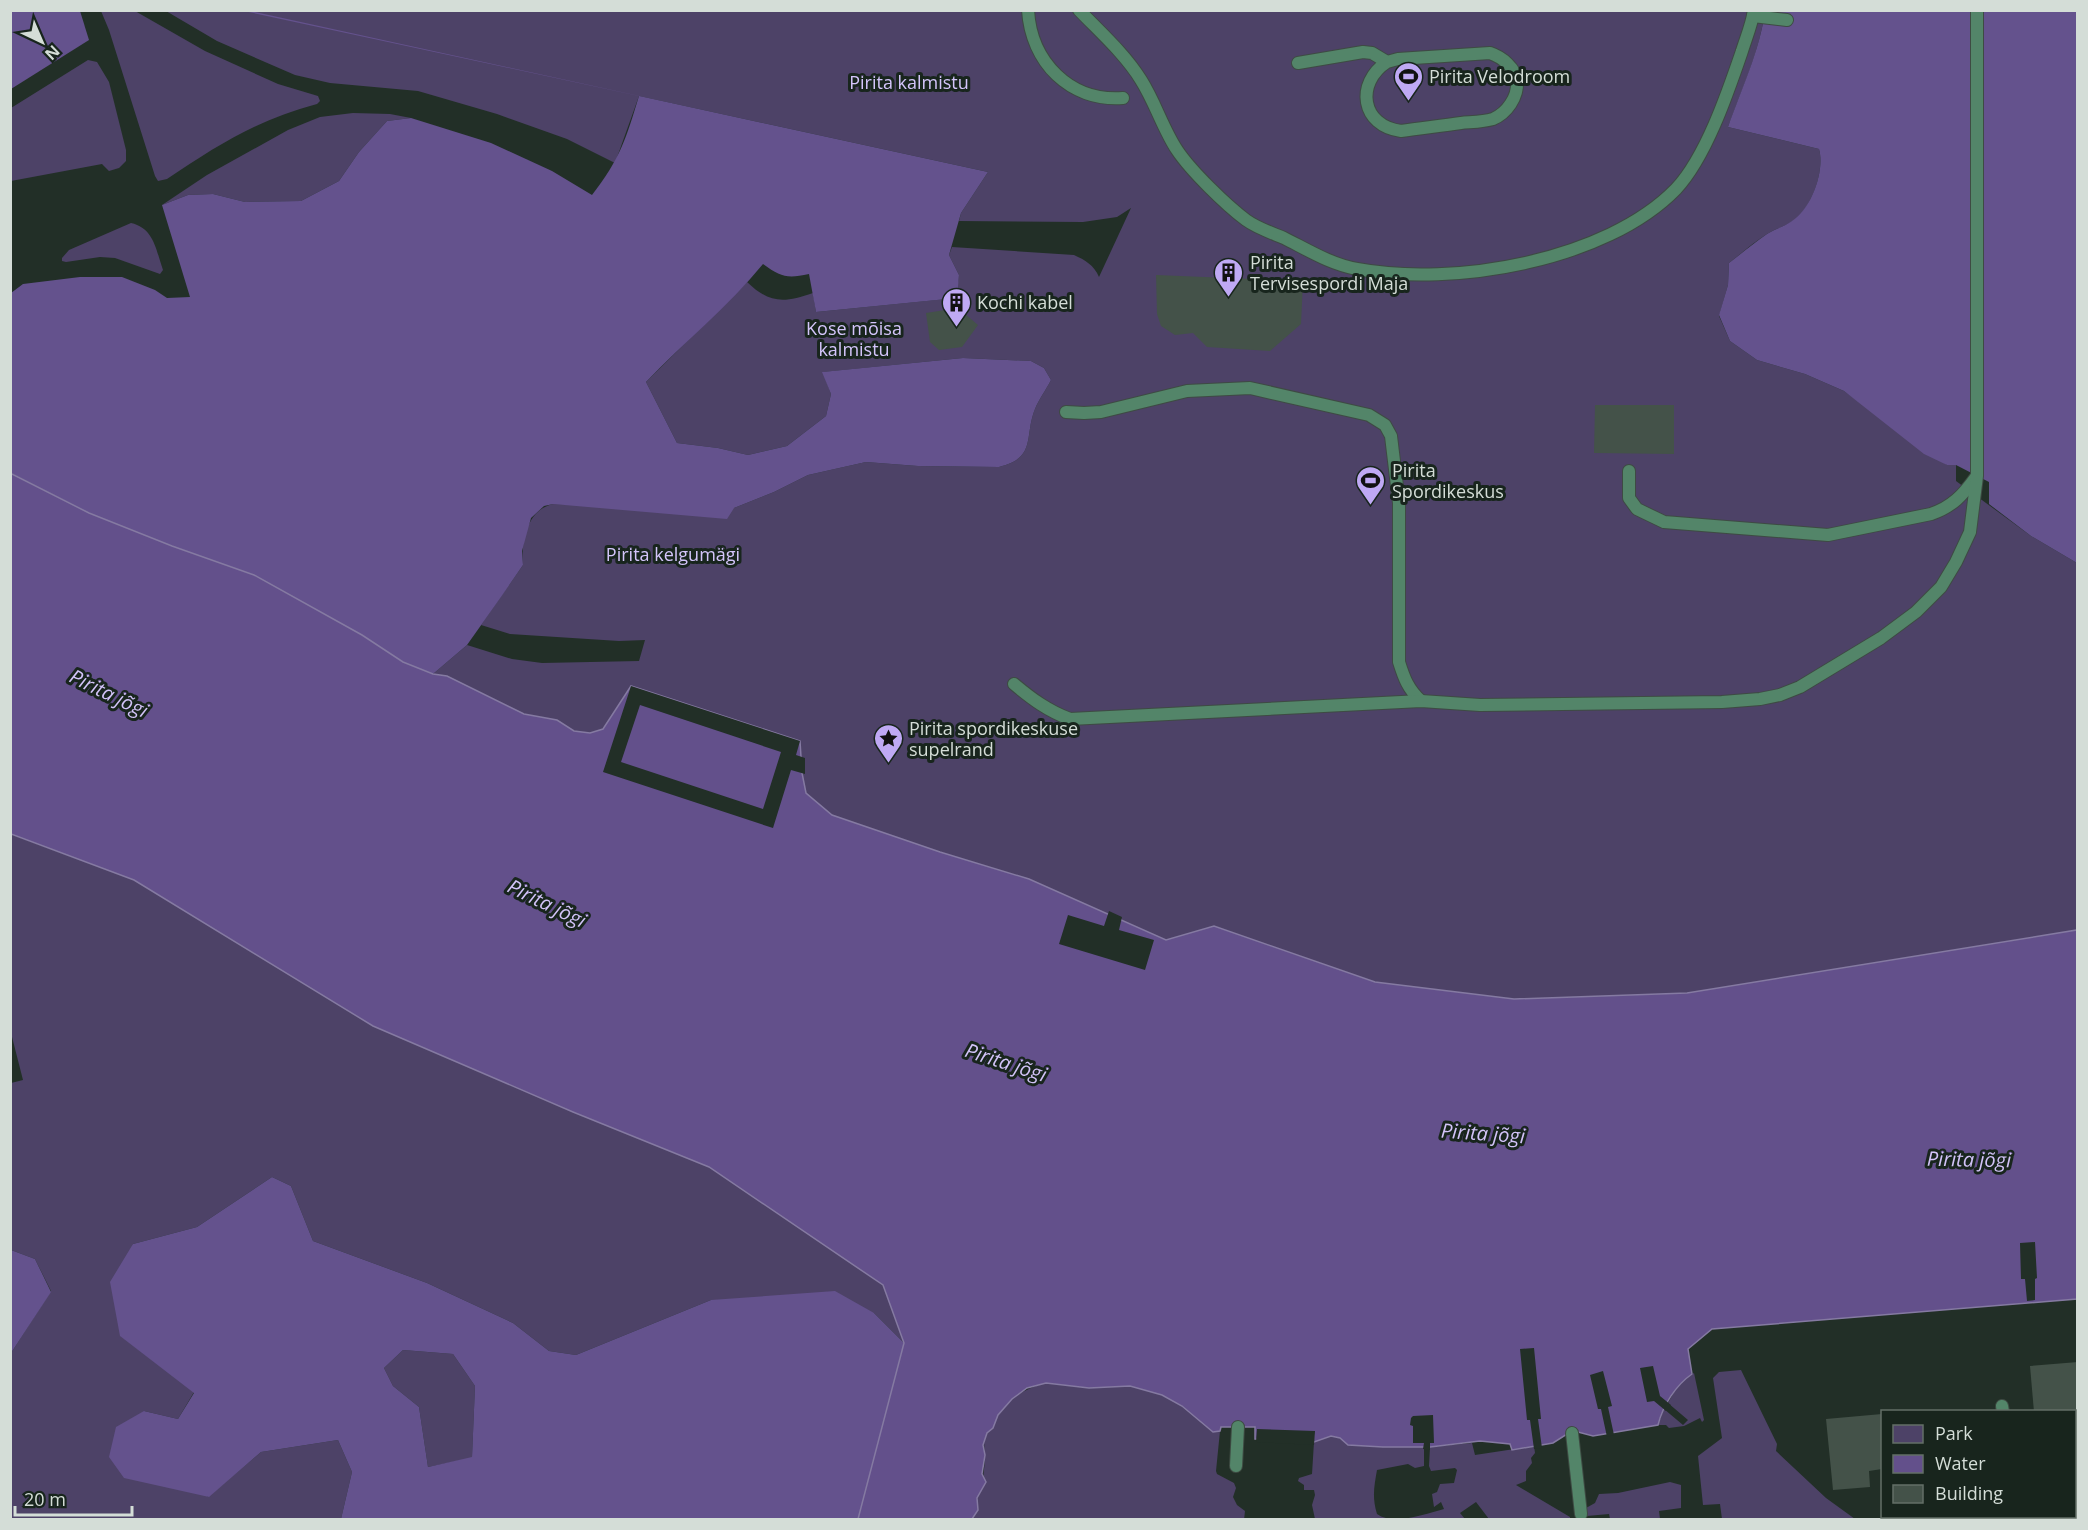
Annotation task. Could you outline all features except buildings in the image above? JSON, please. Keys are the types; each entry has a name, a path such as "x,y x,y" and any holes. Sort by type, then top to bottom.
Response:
{"lane":[{"path":"1028,10 1032,39 1047,66 1056,75 1076,89 1093,97 1123,98"},
{"path":"1079,10 1142,81 1178,151 1213,190 1248,221 1324,259 1354,268 1390,274 1445,273 1492,268 1583,247 1622,230 1653,209 1689,174 1731,84 1754,13 1787,20"},
{"path":"1014,684 1039,704 1070,719 1421,701 1480,705 1722,702 1770,697 1800,687 1881,638 1916,612 1941,587 1970,532 1977,476 1977,10"},
{"path":"1298,63 1363,52 1372,53 1387,62 1398,59 1490,53 1498,56 1515,74 1516,91 1513,101 1494,118 1401,130 1390,129 1373,116 1365,95 1372,76 1387,62"},
{"path":"1066,412 1101,411 1187,391 1250,388 1369,414 1384,425 1391,436 1399,503 1399,662 1404,680 1411,692 1421,701"},
{"path":"1629,471 1629,498 1637,509 1664,522 1828,534 1931,514 1948,508 1964,495 1977,476"},
{"path":"1236,1466 1238,1427"},
{"path":"1572,1433 1581,1514"}],"green space":[{"path":"101,11 135,11 205,51 278,84 318,96 320,101 257,126 204,155 167,179 158,181"},
{"name":"Pirita Spordikeskus","path":"166,11 1765,11 1755,55 1728,127 1819,149 1820,167 1811,198 1800,215 1762,237 1729,263 1728,285 1719,316 1730,341 1757,360 1805,374 1844,391 1947,465 1956,465 1956,481 2031,536 2077,563 2077,930 1687,993 1514,999 1375,982 1214,926 1166,940 1029,879 940,852 832,815 806,793 629,690 603,729 590,733 574,731 557,720 524,714 447,676 433,674 467,645 512,659 542,663 639,661 645,640 619,641 510,634 481,625 523,565 523,546 528,528 537,513 544,507 553,504 734,508 808,475 866,462 918,466 999,467 1011,463 1024,452 1035,409 1051,380 1044,368 1031,361 963,358 823,372 831,394 826,416 787,446 748,455 718,448 677,443 646,382 747,282 763,294 778,300 794,299 813,293 816,312 956,298 959,275 949,255 952,247 1074,255 1089,263 1099,277 1131,208 1117,217 1083,222 959,221 961,213 988,172 639,96 615,163 567,139 497,114 418,91 330,83 295,75 217,41"},
{"path":"88,60 97,62 109,82 126,150 126,161 119,168 109,171 102,164 11,181 11,108"},
{"path":"353,113 390,114 411,118 387,121 359,152 339,181 301,201 245,202 213,194 188,195 162,205 207,175 288,130 320,117"},
{"path":"131,223 145,230 153,241 163,270 160,274 115,258 100,257 62,261 69,250"},
{"path":"10,834 134,880 373,1026 573,1112 709,1167 883,1285 904,1343 874,1313 711,1300 576,1355 549,1351 513,1323 427,1283 313,1241 291,1186 272,1177 197,1227 133,1244 121,1336 194,1392 178,1419 144,1411 208,1497 261,1452 338,1440 352,1472 341,1519 11,1519 11,1353 51,1291 35,1259 11,1250 11,1083 23,1080 11,1033"},
{"path":"403,1350 453,1354 475,1386 472,1458 428,1467 419,1407 393,1386 384,1368"},
{"path":"1741,1370 1777,1444 1776,1451 1826,1498 1855,1519 1722,1519 1720,1504 1703,1505 1698,1456 1722,1438 1713,1378 1719,1372"},
{"path":"1694,1373 1704,1420 1702,1422 1700,1418 1684,1426 1669,1428 1666,1425 1658,1425 1664,1409 1683,1425 1688,1420 1668,1403 1679,1383"},
{"path":"1046,1383 1088,1388 1130,1386 1162,1395 1182,1406 1213,1432 1220,1431 1216,1471 1217,1474 1234,1483 1236,1488 1233,1497 1237,1505 1245,1511 1244,1520 972,1520 978,1510 977,1498 984,1486 985,1436 1006,1404 1024,1391"},
{"path":"1331,1436 1367,1445 1424,1446 1424,1466 1415,1468 1408,1464 1377,1470 1374,1502 1377,1514 1392,1519 1315,1519 1312,1505 1314,1490 1304,1490 1304,1485 1298,1481 1299,1478 1312,1474 1314,1442"},
{"path":"1472,1443 1475,1455 1534,1446 1535,1453 1526,1471 1526,1481 1516,1485 1570,1517 1570,1519 1489,1519 1476,1502 1460,1513 1465,1519 1401,1519 1444,1509 1441,1502 1434,1507 1432,1494 1437,1492 1440,1484 1454,1483 1457,1470 1455,1468 1431,1471 1430,1447"},
{"path":"1670,1482 1681,1485 1681,1508 1659,1511 1660,1519 1610,1519 1609,1514 1587,1516 1586,1508 1595,1503 1599,1494 1618,1493"}],"shaded area":[{"path":"11,10 80,11 89,40 11,89"},
{"path":"244,11 250,11 988,172 961,213 949,255 959,275 957,298 816,312 809,274 784,276 763,264 735,295 646,382 677,443 718,448 748,455 787,446 826,416 831,394 822,372 963,358 1031,361 1044,368 1051,380 1035,409 1024,452 1011,463 999,467 918,466 866,462 808,475 734,508 727,519 553,504 544,506 531,518 522,551 523,565 467,645 433,674 403,662 362,635 254,575 89,513 11,473 11,293 23,284 80,277 122,277 155,290 167,298 190,297 162,205 188,195 213,194 245,202 301,201 339,181 359,152 387,121 411,118 491,143 552,171 592,195 621,148 639,96"},
{"path":"1765,11 2077,11 2077,563 2031,536 1989,504 1989,482 1956,465 1947,465 1924,454 1844,391 1805,374 1757,360 1730,341 1719,315 1728,285 1729,263 1767,234 1799,215 1811,198 1820,167 1819,149 1728,127 1755,55"},
{"path":"272,1177 291,1186 313,1241 427,1283 513,1323 549,1351 576,1355 711,1300 835,1291 874,1313 904,1343 858,1519 341,1519 352,1472 338,1440 261,1452 209,1497 124,1478 109,1457 116,1427 144,1411 178,1419 194,1393 120,1336 110,1282 133,1244 197,1227","holes":["403,1350 453,1354 475,1386 472,1457 428,1467 419,1407 393,1386 384,1368"]},
{"path":"11,1250 35,1259 51,1292 11,1353"}],"water":[{"name":"Pirita jõgi","path":"10,473 89,513 254,575 362,635 403,662 433,674 447,676 524,714 557,720 574,731 590,733 603,729 631,686 800,741 806,793 832,815 940,852 1029,879 1166,940 1214,926 1375,982 1514,999 1687,993 2077,930 2077,1299 1712,1329 1688,1349 1692,1374 1671,1396 1658,1425 1593,1436 1578,1432 1567,1434 1553,1443 1512,1450 1510,1444 1480,1441 1430,1447 1383,1447 1348,1445 1340,1438 1331,1436 1314,1442 1255,1439 1255,1427 1221,1427 1220,1431 1213,1432 1182,1406 1162,1395 1130,1386 1089,1388 1046,1383 1027,1388 1012,1399 998,1415 993,1428 987,1433 983,1445 985,1455 982,1474 986,1482 977,1498 978,1510 972,1519 858,1519 904,1343 883,1285 709,1167 573,1112 373,1026 134,880 11,834"}],"pier":[{"path":"631,686 800,741 796,755 805,758 805,774 791,770 773,828 603,772","holes":["640,705 781,752 763,809 621,762"]},
{"path":"1109,911 1122,917 1119,930 1154,940 1145,970 1059,944 1068,915 1104,926"},
{"path":"2035,1242 2037,1278 2035,1279 2035,1300 2027,1301 2025,1279 2021,1279 2020,1243"},
{"path":"1534,1348 1542,1448 1534,1449 1530,1420 1527,1420 1520,1349"},
{"path":"1653,1366 1660,1396 1671,1405 1666,1411 1654,1401 1647,1402 1640,1368"},
{"path":"1603,1371 1612,1406 1608,1407 1614,1435 1607,1437 1590,1375"},
{"path":"1433,1415 1434,1443 1430,1443 1430,1450 1423,1449 1424,1443 1413,1443 1411,1418"},
{"path":"1257,1429 1315,1431 1314,1445 1256,1442"}],"place":[{"name":"Pirita Velodroom","path":"1408,102"},
{"name":"Pirita Tervisespordi Maja","path":"1229,298"},
{"name":"Kochi kabel","path":"956,328"},
{"name":"Pirita Spordikeskus","path":"1371,506"},
{"name":"Pirita spordikeskuse supelrand","path":"888,764"}],"park label":[{"name":"Pirita kalmistu","path":"909,82"},
{"name":"Kose mõisa kalmistu","path":"854,338"},
{"name":"Pirita kelgumägi","path":"673,554"}]}
